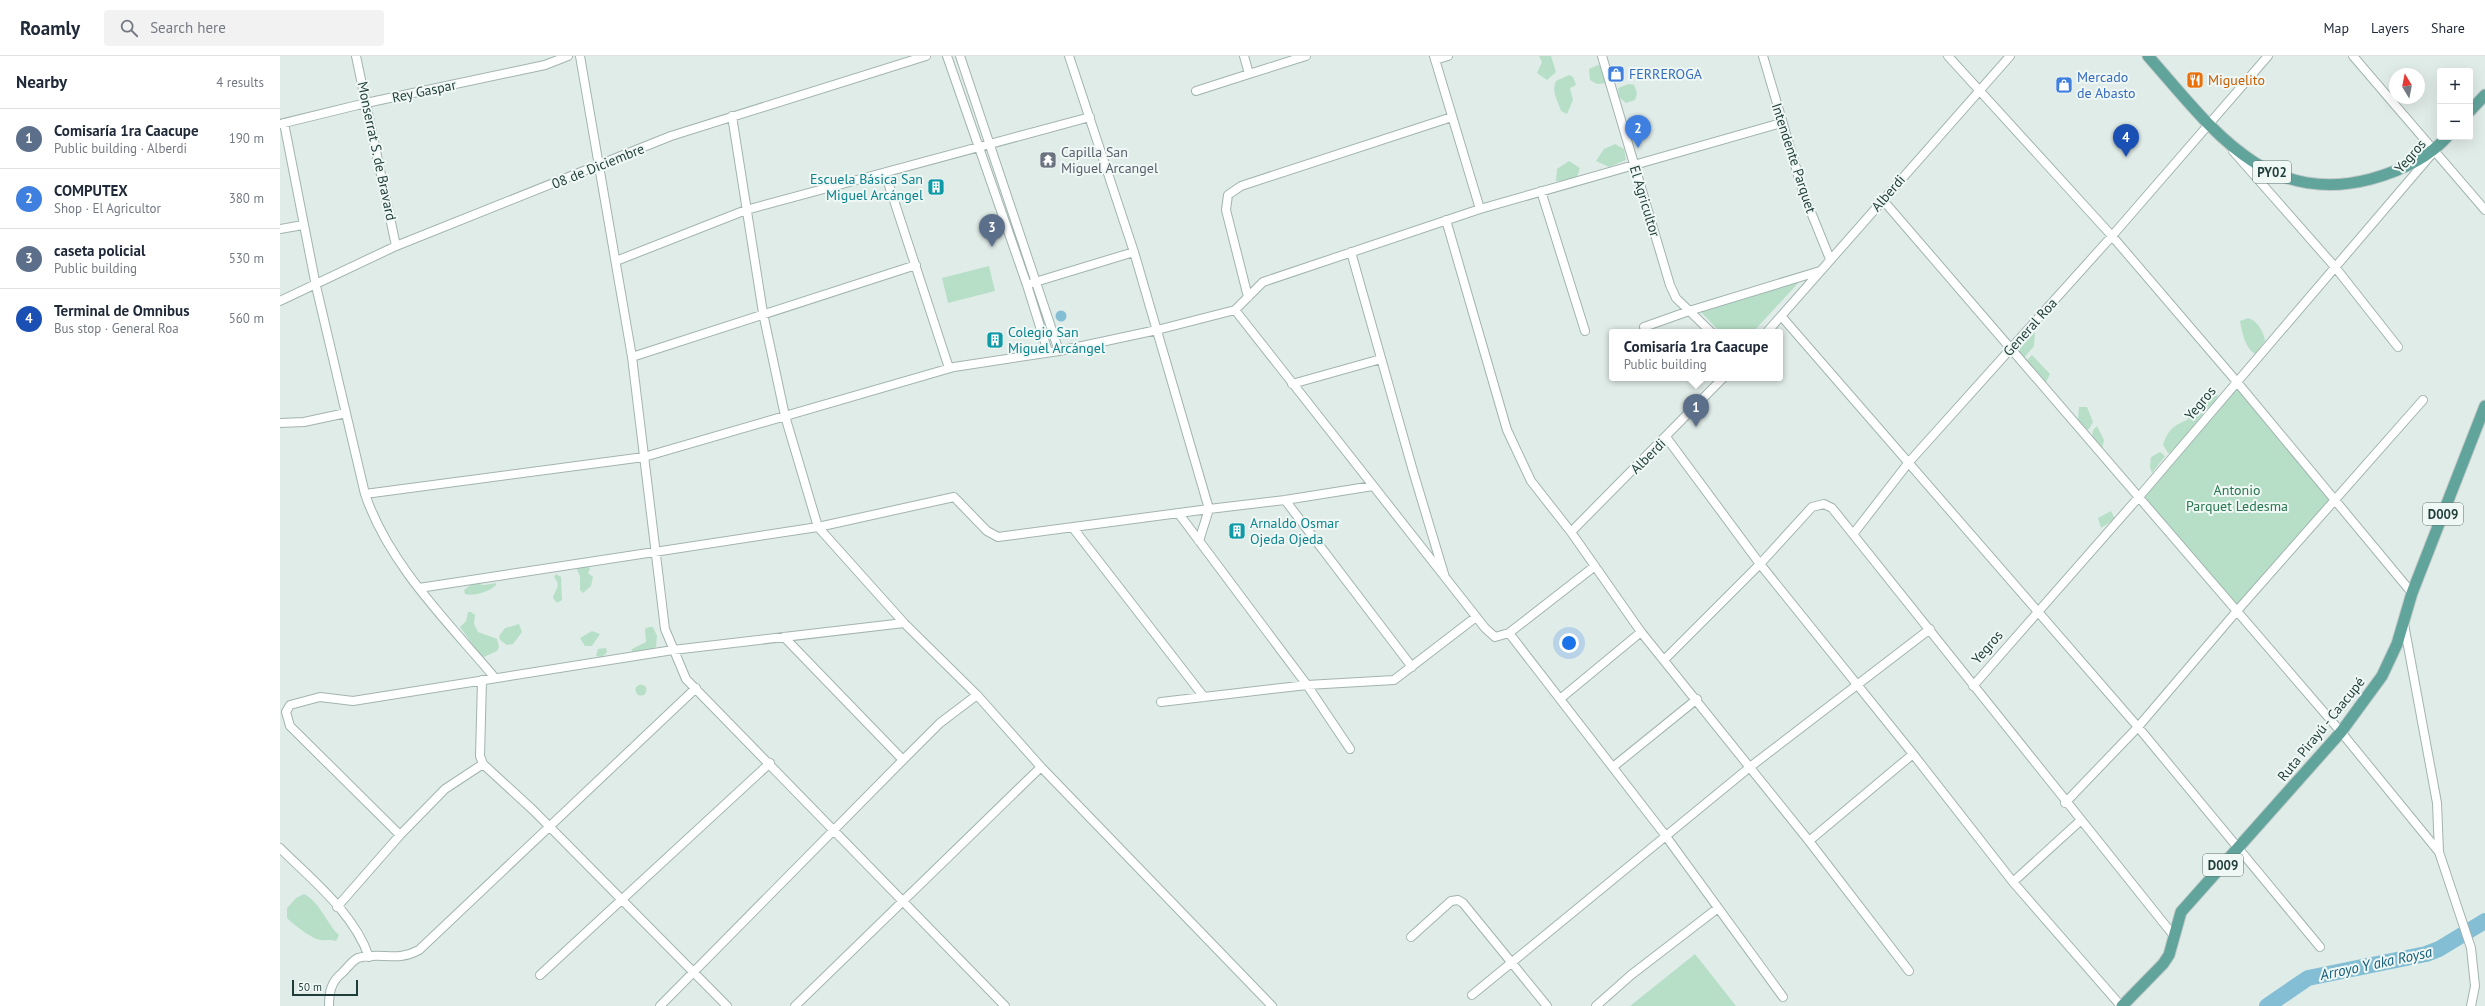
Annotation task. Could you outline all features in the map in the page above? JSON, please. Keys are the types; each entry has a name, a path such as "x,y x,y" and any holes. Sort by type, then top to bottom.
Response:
{"main road":[{"name":"PY02","path":"2148,56 2208,124 2245,158 2285,178 2308,184 2329,185 2354,183 2406,167 2434,151"},
{"path":"2473,108 2485,95"},
{"name":"Yegros","path":"2434,151 2444,140"},
{"name":"Ruta Pirayú - Caacupé","path":"2121,1006 2163,964 2169,955 2182,912 2340,732 2382,676 2397,644 2412,593 2485,406"}],"street":[{"name":"Monserrat S. de Bravard","path":"356,56 396,246"},
{"name":"Rey Gaspar","path":"282,124 366,103 545,66 568,56"},
{"path":"580,56 632,357 665,629 673,650 686,679 834,828 1005,1006"},
{"name":"08 de Diciembre","path":"280,301 316,286 396,246 600,166 671,136 926,56"},
{"path":"947,56 979,147 1031,284 1059,351"},
{"path":"960,56 989,144 1031,284 1048,352"},
{"path":"1069,56 1134,252 1209,509 1199,542"},
{"path":"1244,56 1249,74"},
{"path":"1196,91 1306,56"},
{"path":"1448,56 1434,58 1480,209"},
{"name":"El Agricultor","path":"1602,56 1670,285 1676,298 1708,329"},
{"name":"Intendente Parquet","path":"1763,56 1781,123 1804,195 1830,259"},
{"path":"1948,56 1977,91 2112,236 2237,382 2412,593"},
{"name":"Alberdi","path":"1770,329 1782,317 1882,199 1977,91 2010,56"},
{"name":"General Roa","path":"1854,533 1909,462 2112,236 2268,56"},
{"path":"2352,56 2485,210"},
{"path":"732,116 763,313 785,416 818,527 904,623 977,696 1042,767 1272,1006"},
{"path":"616,261 746,210 1090,117"},
{"path":"1248,297 1226,210 1228,195 1241,186 1452,117"},
{"path":"365,494 644,457 949,368 1059,351 1157,330 1235,310 1263,282 1480,209 1781,123"},
{"path":"282,124 316,286 365,494 372,516 385,540 419,588 495,678"},
{"path":"2208,124 2335,267 2398,347"},
{"name":"Yegros","path":"1973,686 2138,498 2434,151"},
{"path":"885,173 949,368"},
{"path":"1541,191 1585,331"},
{"path":"1882,199 2340,732 2439,852"},
{"path":"1446,220 1507,430 1531,482 1571,532 1641,632 1697,699 1909,971"},
{"path":"280,229 302,225"},
{"path":"1031,284 1134,252"},
{"path":"1351,252 1445,578"},
{"path":"632,357 763,313 916,266"},
{"path":"1644,328 1690,311 1821,271"},
{"path":"1235,310 1476,617 1495,637 1509,633 1595,566"},
{"path":"1782,317 2138,727 2320,947"},
{"path":"1292,384 1381,359"},
{"name":"Alberdi","path":"1571,532 1720,381"},
{"path":"2065,803 2138,727 2236,612 2423,400"},
{"path":"280,423 304,422 346,413"},
{"path":"1666,437 1760,564 1913,754 2013,882 2121,1006"},
{"path":"419,588 818,527 954,497 987,531 998,537 1285,500 1373,486"},
{"path":"1285,500 1412,666"},
{"path":"1665,659 1760,564 1812,507 1824,504 1832,508 1854,533 1930,629 2065,803 2174,936"},
{"path":"1179,514 1307,685 1350,749"},
{"path":"1073,528 1204,697"},
{"path":"1161,702 1307,685 1394,680 1476,617"},
{"path":"2404,622 2437,803 2439,852 2471,948 2475,986 2471,1006"},
{"path":"400,835 290,726 286,712 290,705 320,697 354,701 673,650 904,623"},
{"path":"1472,995 1665,835 1750,767 1858,686 1930,629"},
{"path":"1560,699 1641,632"},
{"path":"1509,633 1665,835 1783,997"},
{"path":"784,637 903,760"},
{"path":"482,680 480,756 483,764 549,827 727,1006"},
{"path":"329,1006 329,995 334,980 357,959 369,957 406,957 419,950 696,688"},
{"path":"660,1006 834,828 903,760 940,724 977,696"},
{"path":"1613,767 1697,699"},
{"path":"1809,841 1913,754"},
{"path":"540,975 770,763"},
{"path":"337,907 400,835 445,789 483,764"},
{"path":"795,1006 1042,767"},
{"path":"2013,882 2080,821"},
{"path":"280,848 337,907 363,938 369,957"},
{"path":"1411,937 1451,902 1458,900 1463,903 1547,1006"},
{"path":"1596,1006 1631,975 1718,908"}],"green space":[{"path":"1539,56 1551,56 1556,72 1547,80 1537,73 1542,62"},
{"path":"1598,65 1603,67 1608,83 1597,84 1590,80 1589,69"},
{"path":"1569,75 1573,77 1576,85 1570,88 1573,100 1567,114 1561,111 1554,89 1556,81"},
{"path":"1629,84 1634,85 1637,93 1635,100 1626,103 1619,97 1618,88"},
{"path":"1615,144 1624,149 1626,160 1609,167 1596,161 1604,149"},
{"path":"1569,161 1580,168 1577,177 1567,181 1556,181 1557,169"},
{"path":"989,266 995,291 948,303 942,278"},
{"path":"1801,280 1756,329 1717,329 1701,312"},
{"path":"2248,318 2254,321 2262,330 2265,341 2255,354 2246,344 2240,321"},
{"path":"2035,332 2034,346 2023,359 2019,353 2020,348"},
{"path":"2032,355 2050,374 2045,384 2026,361"},
{"name":"Antonio Parquet Ledesma","path":"2237,382 2336,500 2236,612 2138,498"},
{"path":"2213,394 2218,395 2215,402 2206,410 2173,452 2168,453 2163,445 2169,432 2178,424 2187,420 2190,414 2190,418 2195,418"},
{"path":"2079,407 2087,407 2093,422 2089,429 2086,430 2078,420"},
{"path":"2097,426 2104,440 2102,450 2092,438 2093,430"},
{"path":"2160,452 2165,456 2152,473 2150,467 2151,457"},
{"path":"2111,511 2115,519 2101,528 2098,518"},
{"path":"587,565 590,569 588,573 593,577 591,586 583,593 580,590 580,576 577,570 578,567"},
{"path":"556,574 561,577 562,600 557,603 553,598 558,585 554,577"},
{"path":"473,583 484,585 496,583 496,585 482,593 473,595 465,594 464,590"},
{"path":"468,612 475,615 474,624 478,632 497,639 499,647 497,651 484,657 480,655 460,627 466,621"},
{"path":"519,624 522,632 513,644 507,645 500,640 499,636 505,628"},
{"path":"653,627 657,636 656,647 648,654 631,655 632,649 646,642 645,629"},
{"path":"592,631 600,634 592,646 585,646 580,638"},
{"path":"606,648 607,652 602,657 596,656 598,649"},
{"path":"641,684 645,686 647,690 645,694 641,696 637,694 635,690 637,686"},
{"path":"304,894 315,903 339,935 336,941 321,940 308,935 287,918 287,908 296,898"},
{"path":"1695,954 1736,1006 1630,1006"}],"water":[{"path":"1059,311 1063,311 1065,312 1065,320 1059,321 1056,318 1056,314"}],"waterway":[{"name":"Arroyo Y aka Roysa","path":"2267,1006 2308,978 2426,954 2439,949 2485,921"}],"place":[{"name":"FERREROGA","path":"1616,74"},
{"name":"Miguelito","path":"2195,80"},
{"name":"Mercado de Abasto","path":"2064,85"},
{"name":"COMPUTEX","path":"1638,148"},
{"name":"Terminal de Omnibus","path":"2126,157"},
{"name":"Capilla San Miguel Arcangel","path":"1048,160"},
{"name":"Escuela Básica San Miguel Arcángel","path":"936,187"},
{"name":"caseta policial","path":"992,247"},
{"name":"Colegio San Miguel Arcángel","path":"995,340"},
{"name":"Comisaría 1ra Caacupe","path":"1696,427"},
{"name":"Arnaldo Osmar Ojeda Ojeda","path":"1237,531"}]}
